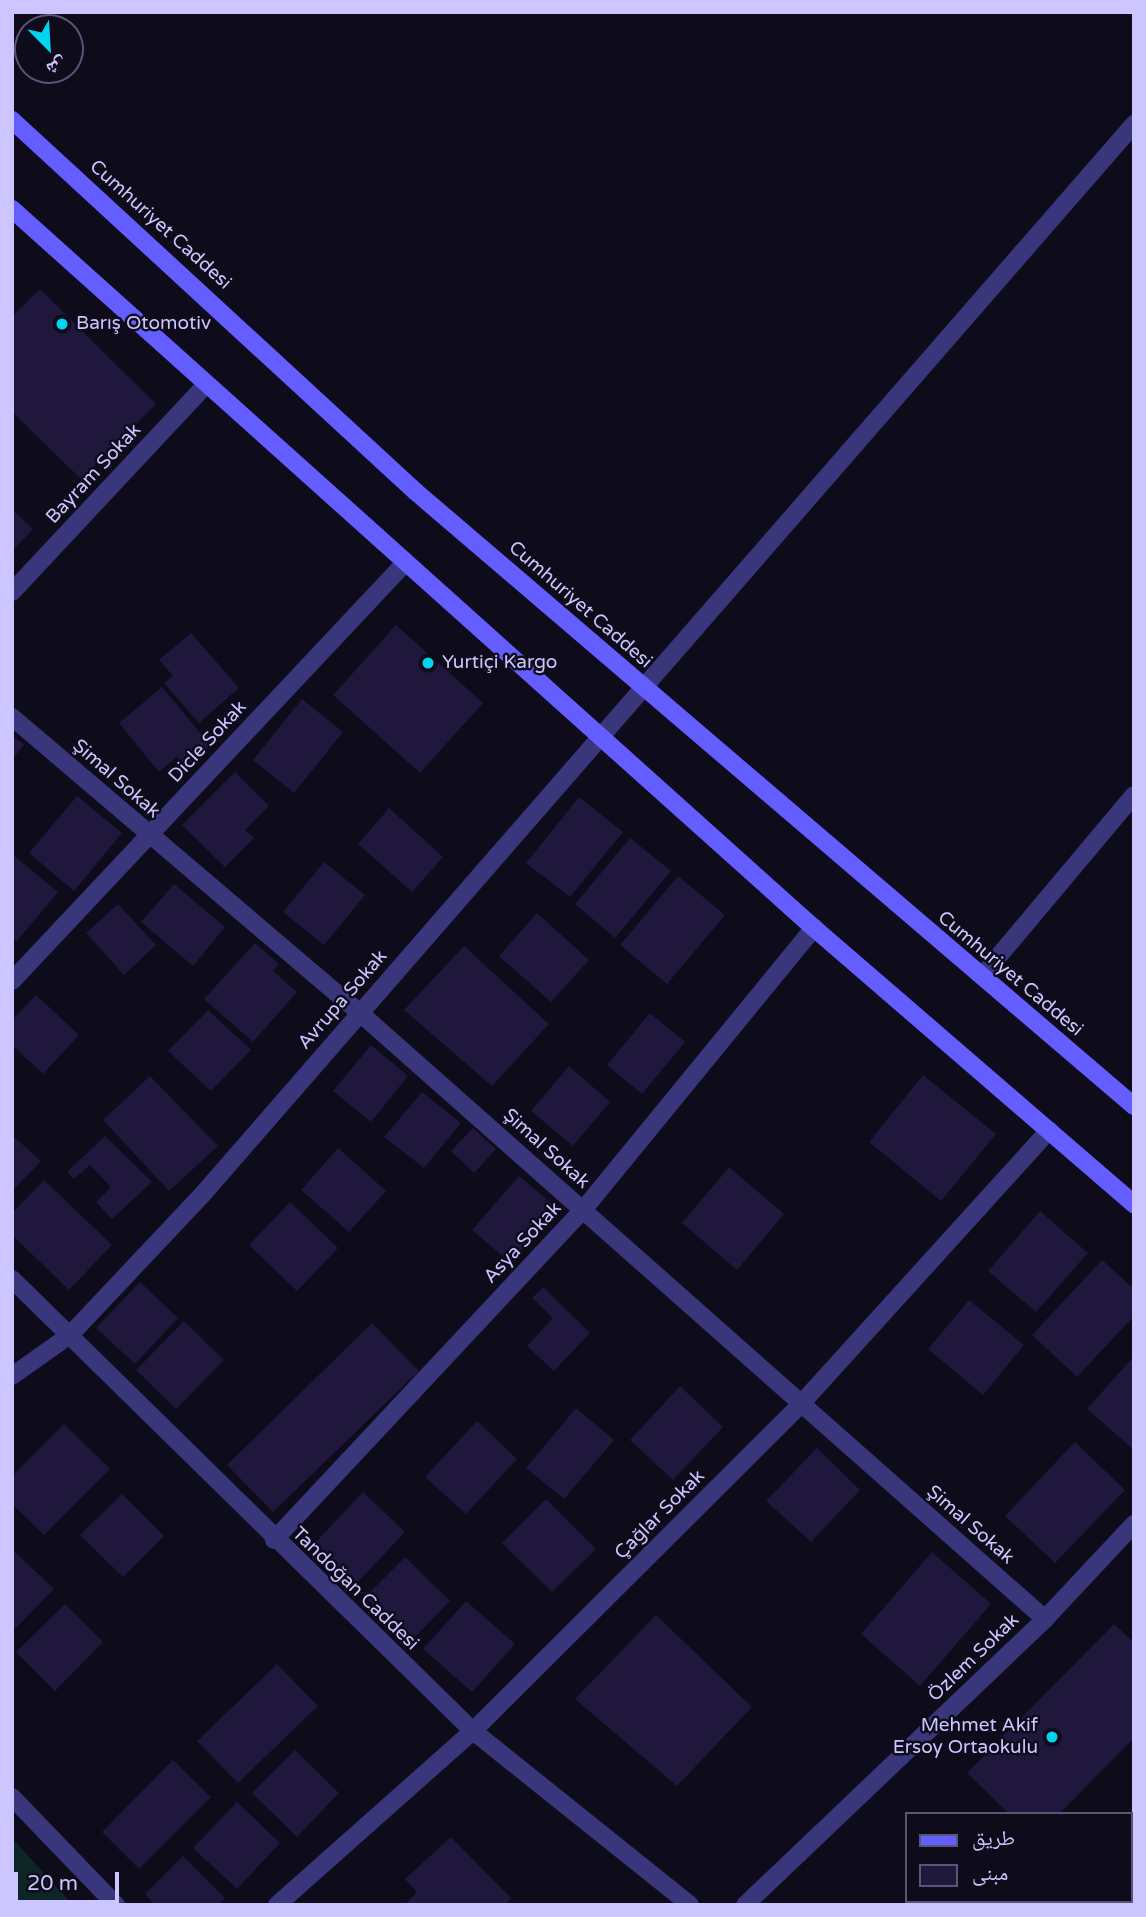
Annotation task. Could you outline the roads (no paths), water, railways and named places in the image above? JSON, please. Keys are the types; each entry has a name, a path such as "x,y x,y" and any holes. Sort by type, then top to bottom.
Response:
{"main road":[{"name":"Cumhuriyet Caddesi","path":"12,121 416,492 1134,1106"},
{"path":"12,209 405,563 601,733 814,928 1134,1204"}],"street":[{"name":"Avrupa Sokak","path":"12,1376 71,1335 360,1013 601,733 1130,133"},
{"name":"Bayram Sokak","path":"12,592 206,385"},
{"name":"Dicle Sokak","path":"12,981 405,563"},
{"name":"Şimal Sokak","path":"12,717 360,1013 1045,1619"},
{"path":"982,976 1134,795"},
{"name":"Asya Sokak","path":"274,1540 583,1210 814,928"},
{"name":"Çağlar Sokak","path":"277,1905 473,1731 800,1405 1049,1130"},
{"name":"Tandoğan Caddesi","path":"12,1279 274,1540 473,1731 690,1905"},
{"name":"Özlem Sokak","path":"745,1905 1045,1619 1134,1524"},
{"path":"12,1797 116,1905"}],"place":[{"name":"Barış Otomotiv","path":"62,324"},
{"name":"Yurtiçi Kargo","path":"428,663"},
{"name":"Mehmet Akif Ersoy Ortaokulu","path":"1052,1737"}]}
